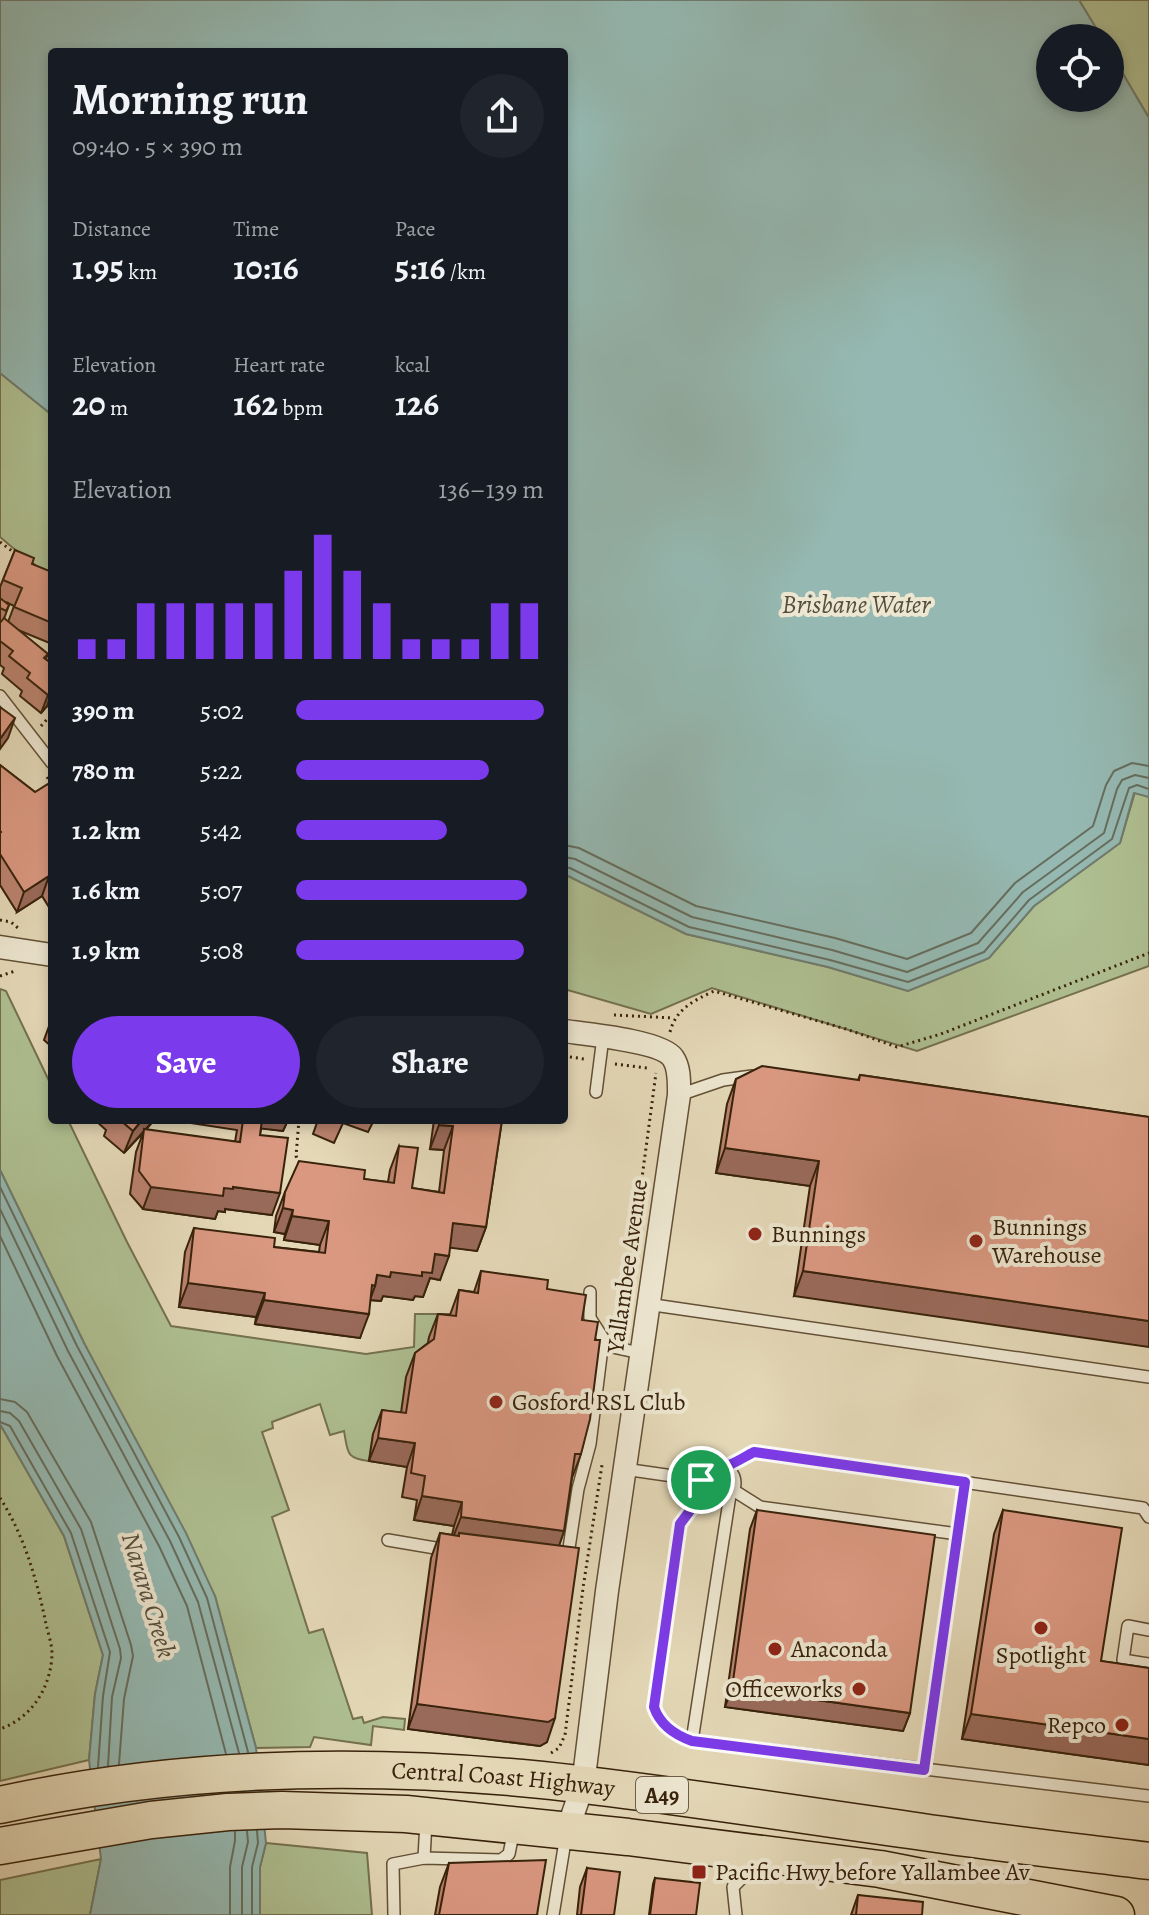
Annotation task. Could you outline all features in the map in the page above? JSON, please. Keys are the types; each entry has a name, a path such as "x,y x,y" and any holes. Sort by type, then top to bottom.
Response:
{"highway":[{"name":"Central Coast Highway","path":"0,1805 71,1790 219,1774 339,1769 410,1772 583,1785 1149,1861"},
{"name":"Central Coast Highway","path":"0,1846 80,1831 228,1812 282,1810 427,1816 880,1869 1049,1909 1116,1915"}],"street":[{"path":"0,947 48,954"},
{"path":"568,1032 642,1043 658,1060"},
{"name":"Yallambee Avenue","path":"567,1831 583,1785 613,1466 640,1353 679,1095 679,1076 673,1058 658,1060"}],"lane":[{"path":"0,696 48,758"},
{"path":"596,1092 603,1037"},
{"path":"679,1095 723,1080 771,1076"},
{"path":"590,1292 590,1318 603,1340 614,1349 640,1353"},
{"path":"647,1304 1149,1377"},
{"path":"552,1563 566,1565 578,1489 590,1444 603,1340"},
{"path":"1147,1797 692,1741 680,1737 661,1722 654,1707 680,1524 709,1468 725,1467 754,1452 1143,1508 1149,1517"},
{"path":"613,1466 702,1486 713,1499 732,1492 760,1507 958,1534"},
{"path":"692,1741 735,1479 725,1467"},
{"path":"924,1770 965,1482"},
{"path":"388,1540 465,1552"},
{"path":"1149,1630 1128,1626 1123,1660 1149,1664"},
{"path":"424,1858 427,1816"},
{"path":"394,1915 393,1864 424,1858 501,1860 509,1854 514,1825"},
{"path":"553,1915 567,1831"},
{"path":"736,1915 733,1887 748,1872 816,1861"}],"path":[{"path":"0,541 21,559"},
{"path":"41,727 48,719"},
{"path":"621,1336 658,1060 674,1018 693,1001 714,991 897,1047 941,1034 1149,953"},
{"path":"610,1015 674,1018"},
{"path":"299,1124 296,1156 301,1166"},
{"path":"544,1757 559,1748 565,1735 583,1588 613,1466"},
{"path":"0,1498 37,1579 52,1653 44,1694 15,1724 0,1729"}],"green space":[{"path":"1079,0 1149,0 1149,118 1124,76 1124,24 1094,24"},
{"path":"0,373 48,412 48,578 0,537"},
{"path":"1135,792 1149,797 1149,966 917,1051 712,988 651,1014 568,990 568,876 686,934 828,967 908,991 989,958 1034,906 1120,843"},
{"path":"0,989 6,991 48,1079 48,1124 70,1124 171,1326 366,1354 414,1347 415,1314 451,1314 447,1340 429,1338 426,1362 398,1437 373,1434 369,1461 349,1453 344,1431 330,1435 320,1404 272,1422 273,1428 262,1432 289,1510 272,1517 309,1633 323,1629 353,1719 362,1717 364,1723 383,1717 405,1719 404,1730 373,1726 371,1745 314,1737 310,1747 256,1748 215,1596 84,1343 0,1170"},
{"path":"0,1424 64,1536 103,1655 95,1694 89,1760 0,1781"},
{"path":"266,1843 367,1853 372,1915 260,1915 260,1867"},
{"path":"101,1859 90,1915 0,1915 0,1880"}],"water":[{"name":"Brisbane Water","path":"0,0 1079,0 1094,24 1036,24 1036,112 1124,112 1124,76 1149,118 1149,797 1134,793 1120,843 1034,906 989,958 908,991 828,967 686,934 568,876 568,48 48,48 48,412 0,373"},
{"name":"Narara Creek","path":"0,1170 84,1343 186,1533 215,1596 256,1748 266,1843 260,1867 260,1915 90,1915 101,1859 89,1760 95,1694 103,1655 64,1536 0,1424"}],"building":[{"path":"15,550 34,558 32,564 48,570 48,621 14,607 22,588 3,580"},
{"path":"0,598 9,605 6,611 0,608"},
{"path":"4,618 48,654 44,658 48,661 48,695 27,678 30,673 9,656 13,651 0,641 0,623"},
{"path":"0,707 15,718 0,739"},
{"path":"0,765 35,792 48,784 48,877 24,892 0,854"},
{"name":"Bunnings Warehouse","path":"762,1066 859,1080 860,1075 1149,1117 1149,1321 803,1271 819,1161 725,1148 736,1079"},
{"path":"125,1124 139,1124 133,1131"},
{"path":"242,1124 261,1124 260,1135 288,1138 280,1193 233,1187 224,1188 223,1196 151,1187 139,1171 144,1129 240,1142"},
{"path":"501,1124 486,1227 453,1223 449,1256 435,1254 432,1273 422,1272 422,1276 391,1272 390,1277 377,1275 375,1286 372,1285 369,1314 264,1300 265,1293 188,1283 194,1228 275,1238 274,1247 325,1253 329,1221 292,1216 293,1210 283,1208 285,1192 299,1161 365,1170 364,1179 394,1183 399,1146 418,1148 412,1188 444,1193 453,1126 439,1125"},
{"name":"Gosford RSL Club","path":"481,1271 548,1280 547,1289 586,1295 582,1320 598,1322 595,1340 600,1340 590,1419 581,1454 575,1454 564,1531 461,1517 462,1502 422,1496 425,1476 411,1473 415,1443 378,1438 382,1410 406,1413 415,1353 434,1339 438,1314 456,1316 459,1290 478,1293"},
{"path":"757,1510 935,1535 910,1713 732,1688"},
{"name":"Spotlight","path":"1003,1510 1122,1528 1101,1661 1149,1668 1149,1739 971,1714"},
{"path":"440,1533 579,1548 555,1718 548,1722 417,1704"},
{"path":"546,1860 537,1915 439,1915 449,1863"},
{"path":"587,1868 620,1872 614,1915 581,1915"},
{"path":"655,1878 700,1883 696,1915 650,1915"},
{"path":"858,1895 923,1902 922,1915 856,1915"}],"place":[{"name":"Bunnings","path":"755,1234"},
{"name":"Bunnings Warehouse","path":"976,1241"},
{"name":"Gosford RSL Club","path":"496,1402"},
{"name":"Spotlight","path":"1041,1628"},
{"name":"Anaconda","path":"775,1649"},
{"name":"Officeworks","path":"859,1689"},
{"name":"Repco","path":"1122,1725"},
{"name":"Pacific Hwy before Yallambee Av","path":"699,1872"}],"route":[{"path":"754,1452 965,1482 924,1770 692,1741 680,1737 661,1722 654,1707 680,1524 704,1492 701,1480 709,1468 725,1467 754,1452"}]}
